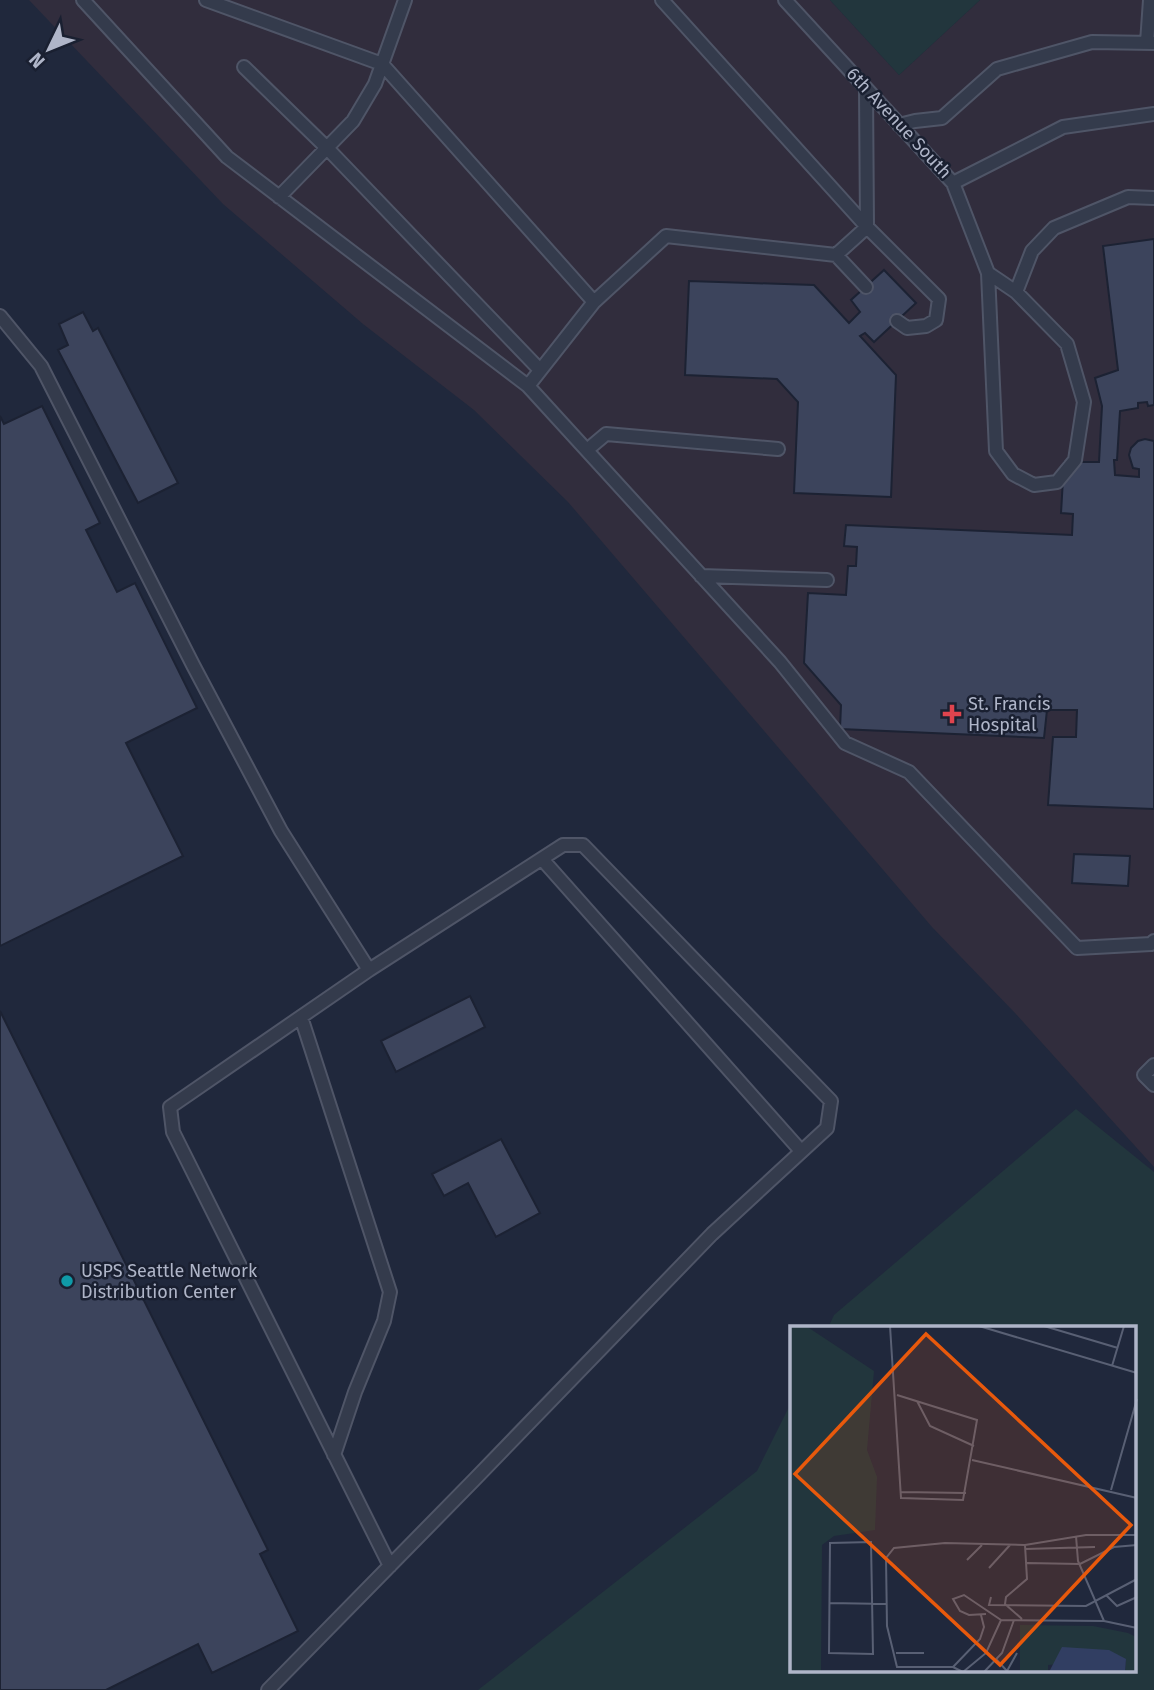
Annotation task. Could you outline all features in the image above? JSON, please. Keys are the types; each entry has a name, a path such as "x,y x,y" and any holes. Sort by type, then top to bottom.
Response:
{"lane":[{"path":"83,0 227,157 528,386 780,662 845,743 909,772 1077,948 1151,944 1154,941"},
{"path":"206,0 382,64 594,302"},
{"path":"279,197 353,121 375,84 405,0"},
{"path":"662,0 867,227 939,299 936,320 926,326 907,328 897,321"},
{"name":"6th Avenue South","path":"785,0 953,183 1063,127 1154,114"},
{"path":"899,125 942,118 997,69 1092,43 1150,43 1150,0"},
{"path":"244,67 327,148 540,370"},
{"path":"836,255 867,227 866,89"},
{"path":"953,183 988,273 996,451 1013,474 1034,485 1057,482 1075,460 1084,402 1067,344 1016,292 988,273"},
{"path":"1016,292 1031,251 1054,228 1128,197 1154,198"},
{"path":"528,386 594,302 666,236 836,255 866,287"},
{"path":"0,316 41,366 281,831 369,970"},
{"path":"587,450 606,434 778,449"},
{"path":"701,576 827,580"},
{"path":"268,1690 390,1566 712,1234 827,1128 831,1101 583,845 563,845 369,970 170,1107 173,1132 390,1566"},
{"path":"542,859 801,1151"},
{"path":"301,1017 390,1292 384,1321 355,1392 334,1455"},
{"path":"1154,1065 1144,1075 1154,1085"}],"shaded area":[{"name":"St. Francis Hospital","path":"29,0 830,0 899,75 980,0 1154,0 1154,1167 1015,1013 932,927 568,502 474,410 363,324 223,204"},
{"path":"830,0 980,0 899,75"},
{"path":"1076,1109 1154,1172 1154,1690 478,1690 757,1471 790,1405 790,1672 1136,1672 1136,1326 829,1326 834,1315"}],"building":[{"path":"1154,239 1154,405 1148,406 1147,402 1138,403 1138,408 1120,411 1117,460 1114,460 1115,475 1139,477 1139,469 1133,468 1129,455 1131,448 1138,441 1154,441 1154,809 1048,805 1053,737 1076,737 1077,710 1047,710 1044,738 840,729 841,705 804,663 808,593 846,595 848,566 856,566 857,547 844,546 846,525 1072,535 1073,514 1061,513 1064,462 1099,462 1102,406 1095,378 1118,370 1103,246"},
{"path":"884,270 916,303 874,342 865,333 860,336 896,375 891,497 794,493 798,402 777,379 685,375 689,281 814,285 849,323 860,312 851,300"},
{"path":"83,312 93,331 98,328 178,483 138,503 58,350 68,345 59,324"},
{"path":"42,406 100,523 86,530 117,592 135,583 197,708 126,743 183,856 0,946 0,416 4,424"},
{"path":"1074,854 1130,856 1128,886 1072,883"},
{"path":"470,996 485,1027 396,1072 381,1041"},
{"name":"USPS Seattle Network Distribution Center","path":"0,1011 268,1550 260,1554 298,1631 212,1673 198,1644 106,1690 0,1690"},
{"path":"501,1139 540,1213 496,1237 468,1183 444,1196 432,1174"}],"place":[{"name":"St. Francis Hospital","path":"952,714"},
{"name":"USPS Seattle Network Distribution Center","path":"67,1281"}]}
